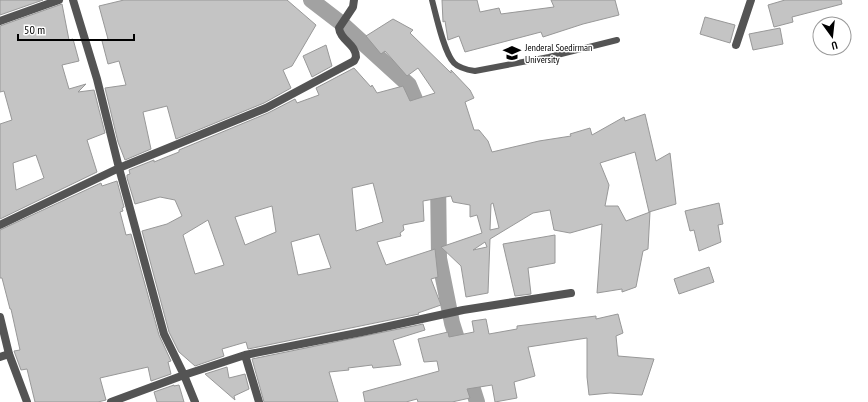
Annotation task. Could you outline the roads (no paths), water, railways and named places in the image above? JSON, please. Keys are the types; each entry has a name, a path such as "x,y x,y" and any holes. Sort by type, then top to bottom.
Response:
{"street":[{"path":"0,21 59,0"},
{"path":"73,0 97,79 119,168 164,334 195,402"},
{"path":"0,225 119,168 266,108 354,61 356,57 355,48 341,34 339,28 353,7 354,0"},
{"path":"736,45 751,0"},
{"path":"110,402 245,354 362,332 462,310 571,293"},
{"path":"0,317 9,354 27,402"},
{"path":"0,357 9,354"},
{"path":"245,354 259,402"}],"lane":[{"path":"432,0 447,53 454,64 475,71 549,57 617,40"}],"waterway":[{"path":"311,0 341,23 409,85 423,118"},
{"path":"438,177 439,258 452,323 477,402"}],"place":[{"name":"Jenderal Soedirman University","path":"512,53"}]}
